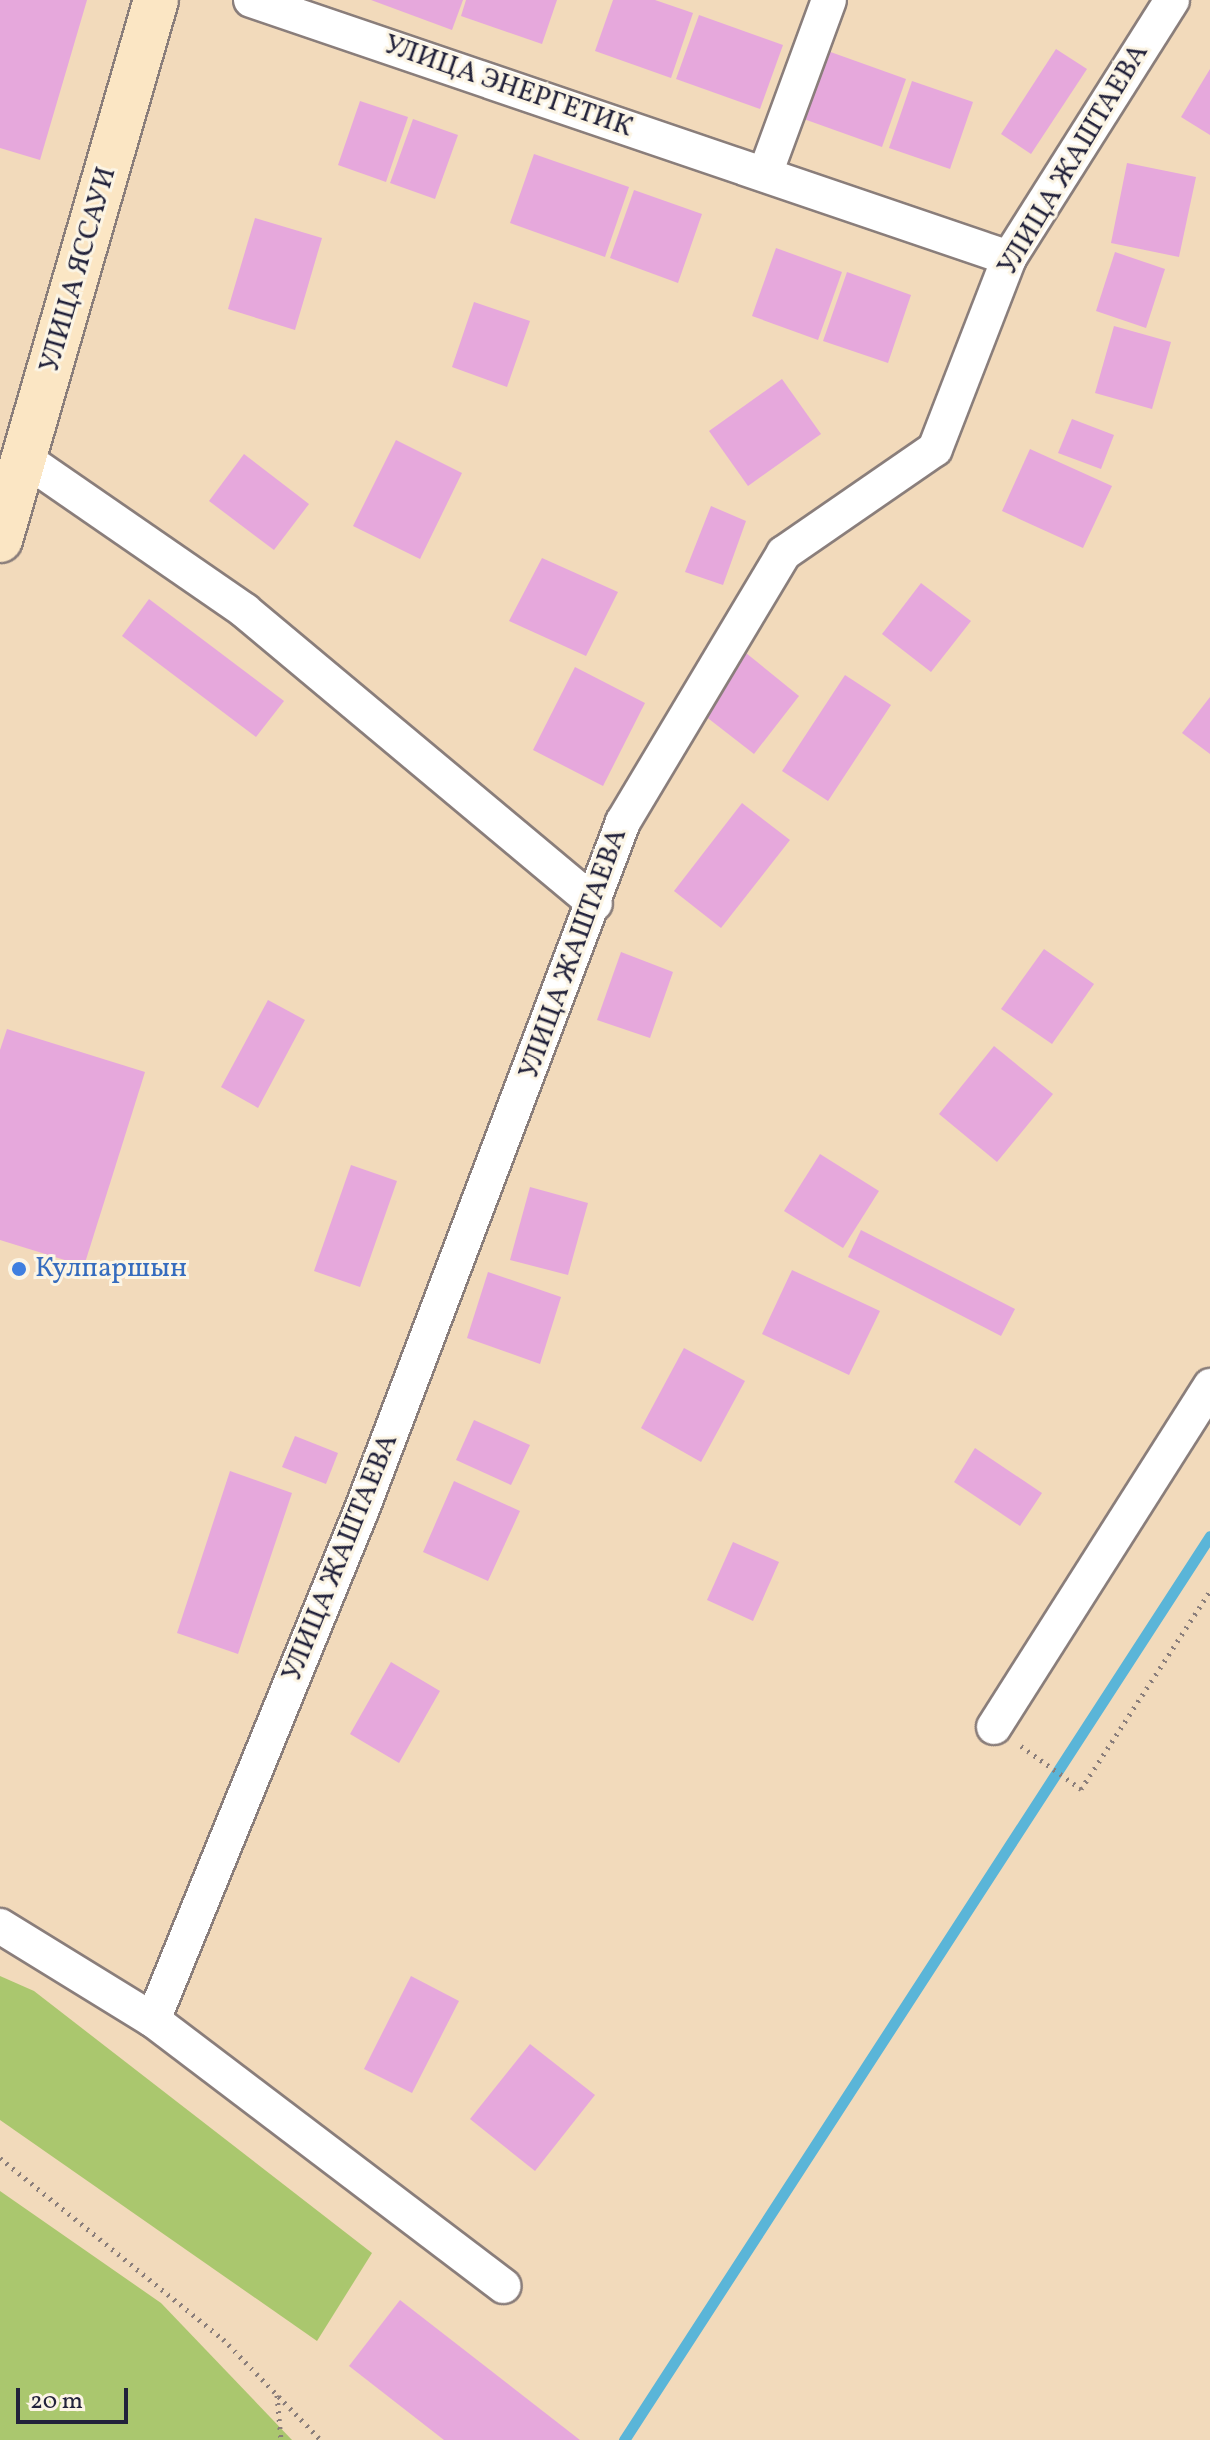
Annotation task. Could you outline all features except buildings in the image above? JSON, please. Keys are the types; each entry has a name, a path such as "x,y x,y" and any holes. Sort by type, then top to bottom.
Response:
{"main road":[{"name":"УЛИЦА ЯССАУИ","path":"0,540 156,0"}],"street":[{"name":"УЛИЦА ЭНЕРГЕТИК","path":"251,0 1009,258"},
{"path":"765,174 829,0"},
{"name":"УЛИЦА ЖАШТАЕВА","path":"153,2020 362,1509 595,904 623,822 784,553 935,449 1009,258 1172,0"},
{"path":"25,459 245,611 595,904"},
{"path":"1003,1733 1210,1386"},
{"path":"0,1926 153,2020 504,2286"}],"path":[{"path":"1003,1733 1081,1789 1210,1591"},
{"path":"0,2158 223,2339 321,2440"},
{"path":"276,2394 281,2440"}],"green space":[{"path":"0,1976 34,1991 372,2253 317,2341 0,2120"},
{"path":"0,2191 161,2303 292,2440 0,2440"}],"waterway":[{"path":"624,2440 1210,1536"}],"place":[{"name":"Кулпаршын","path":"19,1269"}]}
